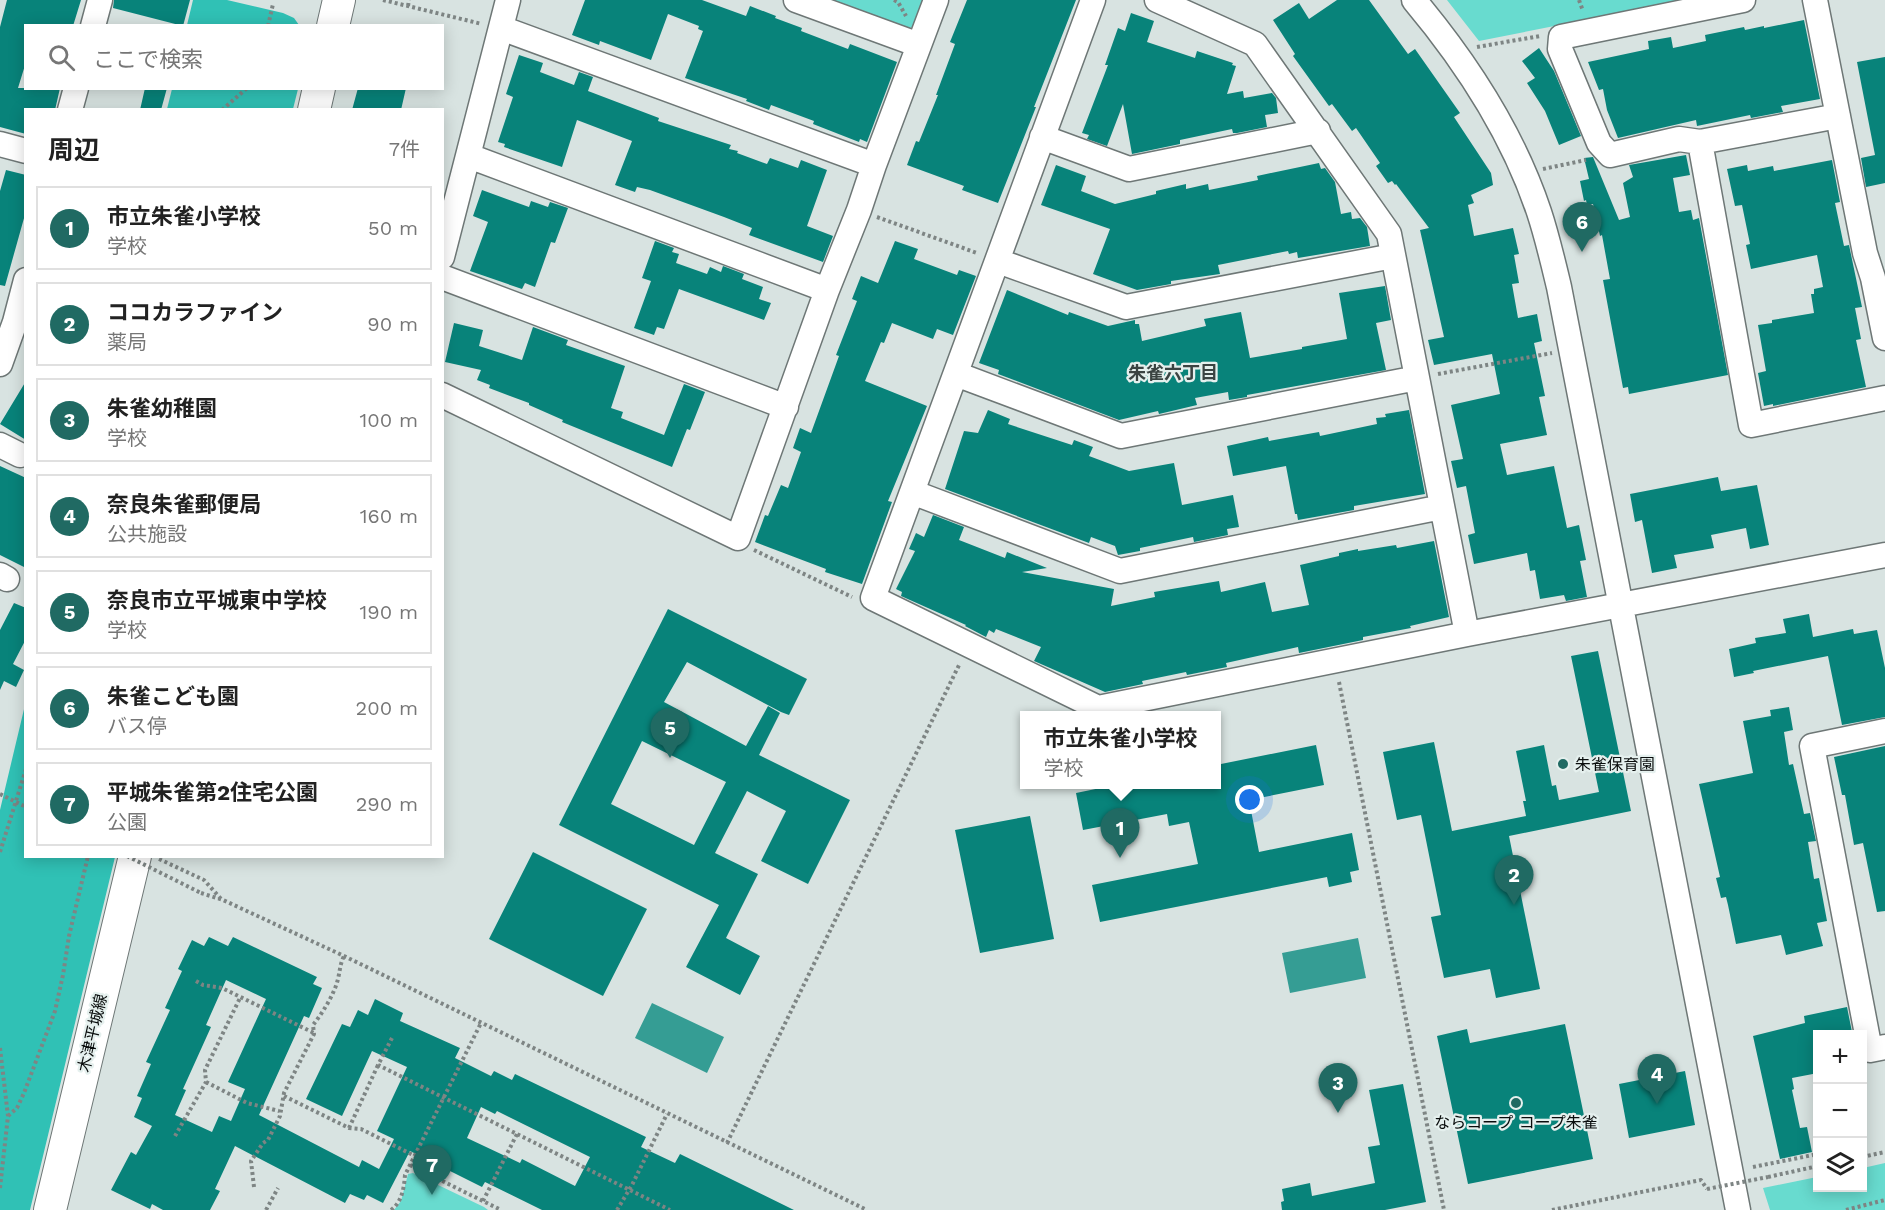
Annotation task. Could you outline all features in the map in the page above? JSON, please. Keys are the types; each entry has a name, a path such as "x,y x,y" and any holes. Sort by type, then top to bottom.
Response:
{"main road":[{"path":"333,24 339,0"},
{"path":"314,108 319,90"},
{"name":"木津平城線","path":"50,1210 146,858"}],"street":[{"path":"94,24 100,0"},
{"path":"444,250 508,0"},
{"path":"796,0 919,45"},
{"path":"444,396 738,538 827,290 859,210 936,0"},
{"path":"1093,0 873,598 1098,708 1467,634 1885,555"},
{"path":"1156,0 1255,44 1389,234 1467,634"},
{"path":"1414,0 1457,53 1496,118 1538,210 1559,287 1738,1210"},
{"path":"1743,0 1561,37 1560,49 1599,143 1610,155 1679,140 1700,142 1838,116"},
{"path":"1815,0 1838,116 1875,251 1873,278 1885,338"},
{"path":"501,28 874,165"},
{"path":"71,108 75,90"},
{"path":"1042,137 1129,169 1318,131"},
{"path":"1700,142 1751,425 1885,398"},
{"path":"0,144 24,150"},
{"path":"469,156 827,290"},
{"path":"998,261 1125,307 1393,256"},
{"path":"444,278 786,406"},
{"path":"0,364 24,288"},
{"path":"956,374 1121,436 1417,378"},
{"path":"912,492 1120,571 1442,507"},
{"path":"1885,731 1812,746 1870,1050 1885,1047"}],"path":[{"path":"383,0 501,28"},
{"path":"408,6 409,0"},
{"path":"268,24 273,4"},
{"path":"1477,47 1549,34 1561,37"},
{"path":"224,108 245,90"},
{"path":"1543,169 1610,155"},
{"path":"859,210 998,261"},
{"path":"1417,378 1552,352"},
{"path":"738,538 746,546 857,600 873,598"},
{"path":"727,1143 968,645"},
{"path":"1335,660 1444,1210"},
{"path":"0,852 24,776"},
{"path":"0,794 24,806"},
{"path":"8,1116 16,1108 24,1093 55,1011 69,936 88,858"},
{"path":"131,858 201,893 223,900 344,956 867,1210"},
{"path":"149,858 204,880 223,900"},
{"path":"254,1187 251,1161 263,1143 268,1140 280,1116 279,1111 284,1096 314,1034 313,1025 338,980 340,963 344,956"},
{"path":"196,981 222,988 314,1034"},
{"path":"175,1136 206,1082 205,1070 240,998"},
{"path":"391,1210 401,1197 405,1175 446,1098 481,1023"},
{"path":"349,1128 392,1038"},
{"path":"0,1048 8,1116 0,1188"},
{"path":"378,1065 670,1210"},
{"path":"206,1082 247,1103 279,1111"},
{"path":"284,1096 349,1128 361,1130 415,1156"},
{"path":"617,1210 667,1114"},
{"path":"483,1201 517,1134"},
{"path":"1867,1156 1885,1152"},
{"path":"1752,1167 1813,1155"},
{"path":"410,1165 501,1210"},
{"path":"1552,1210 1701,1180 1707,1189 1813,1167"},
{"path":"266,1210 278,1188"},
{"path":"1846,1210 1885,1200"}],"shaded area":[{"path":"193,0 227,0 283,13 294,18 298,24 187,24"},
{"path":"825,0 927,0 917,25 905,30"},
{"path":"1447,0 1686,0 1479,41"},
{"path":"172,90 298,90 293,108 167,108"},
{"path":"24,709 24,858 115,858 30,1210 0,1210 0,810"},
{"path":"1358,938 1366,978 1290,993 1282,953"},
{"path":"652,1003 724,1037 707,1073 635,1038"},
{"path":"1885,1163 1885,1210 1770,1210 1763,1188 1813,1178 1813,1192 1867,1192 1867,1167"},
{"path":"413,1173 488,1210 394,1210 401,1201 408,1174"}],"building":[{"path":"7,0 81,0 74,24 24,24 24,68 18,88 60,90 55,108 24,108 24,133 0,127 0,27"},
{"path":"114,0 190,0 184,24 175,24 113,8"},
{"path":"585,0 702,0 746,16 750,6 802,28 801,31 848,49 850,44 897,62 867,142 860,139 859,142 813,124 814,121 771,105 769,110 746,101 747,99 685,78 703,31 698,29 699,26 668,14 651,60 600,41 599,45 572,35"},
{"path":"967,0 1076,0 998,203 962,190 964,186 907,165 938,95 936,95 955,44 950,42"},
{"path":"1337,0 1369,0 1408,54 1415,49 1460,113 1454,117 1491,173 1493,185 1471,195 1474,203 1468,205 1474,236 1513,228 1519,254 1514,255 1519,283 1512,284 1518,318 1537,314 1542,341 1534,343 1545,396 1539,397 1547,435 1500,444 1507,475 1554,466 1567,528 1579,525 1586,560 1580,561 1587,597 1566,601 1564,595 1540,599 1535,570 1530,571 1527,553 1474,564 1468,535 1475,533 1466,486 1457,488 1451,461 1463,459 1451,405 1500,394 1492,354 1434,365 1428,340 1444,337 1420,230 1429,228 1396,184 1392,181 1388,183 1376,166 1380,163 1356,128 1352,131 1332,104 1329,106 1293,56 1295,54 1273,20 1299,3 1309,19"},
{"path":"1131,13 1154,21 1147,42 1195,58 1197,51 1233,63 1232,65 1236,66 1227,94 1243,91 1244,98 1272,93 1276,98 1278,113 1265,115 1267,127 1237,133 1233,133 1232,129 1180,140 1180,144 1132,154 1123,104 1107,146 1087,139 1089,135 1082,133 1108,65 1105,65 1118,28 1125,31"},
{"path":"1804,20 1820,99 1781,106 1783,112 1751,118 1750,115 1697,126 1696,120 1618,138 1607,110 1603,89 1599,90 1588,62 1649,49 1648,41 1671,37 1673,48 1706,41 1705,35 1744,27 1745,30 1764,26 1764,28"},
{"path":"1539,48 1554,71 1581,136 1559,145 1545,111 1527,83 1535,78 1522,61"},
{"path":"519,55 543,63 540,72 574,85 579,72 593,77 588,91 659,118 658,121 731,145 729,149 738,151 737,153 767,164 770,158 798,168 801,160 827,170 807,226 833,236 823,262 749,235 752,228 724,217 650,190 637,187 635,192 615,185 632,141 577,120 562,167 504,147 505,144 498,142 513,97 506,94"},
{"path":"1885,57 1885,183 1866,187 1861,158 1875,155 1857,62"},
{"path":"145,90 166,90 162,108 140,108"},
{"path":"357,90 406,90 401,108 353,108"},
{"path":"1686,155 1690,175 1673,178 1679,212 1691,210 1693,220 1699,218 1728,375 1629,394 1628,387 1623,388 1603,280 1610,279 1602,235 1600,236 1593,204 1587,205 1586,200 1584,201 1580,181 1589,179 1584,158 1593,157 1619,220 1630,217 1623,183 1633,177 1629,165"},
{"path":"1832,160 1840,202 1835,203 1844,246 1849,245 1862,307 1855,308 1861,339 1856,340 1866,387 1764,406 1758,373 1766,371 1758,325 1772,323 1772,320 1814,313 1811,294 1814,294 1814,289 1823,287 1817,255 1751,269 1746,245 1750,244 1742,205 1735,206 1727,169 1747,165 1748,171 1773,166 1774,171"},
{"path":"1319,163 1321,169 1325,168 1335,182 1341,214 1351,212 1352,219 1360,218 1367,227 1370,246 1298,258 1297,252 1289,254 1288,251 1218,265 1220,274 1171,281 1171,284 1137,290 1093,274 1110,229 1041,205 1056,165 1086,176 1081,191 1115,204 1186,184 1186,189 1208,184 1209,190 1258,180 1257,176"},
{"path":"6,170 24,174 24,218 5,286 0,285 0,191"},
{"path":"482,190 529,207 531,201 548,207 550,202 568,208 555,243 551,242 535,287 525,283 522,289 470,271 488,222 473,216"},
{"path":"655,241 674,248 672,252 679,254 676,263 707,274 710,267 721,272 723,266 744,274 742,279 763,287 759,299 771,303 764,320 679,289 664,329 657,327 654,335 634,328 651,281 642,278"},
{"path":"895,241 918,249 914,259 957,275 959,270 976,276 953,335 937,329 933,339 892,323 884,343 881,342 865,381 927,406 888,501 892,502 862,584 825,572 826,569 755,542 765,515 768,516 781,485 788,488 801,452 793,448 800,428 811,433 839,356 836,355 857,301 852,299 861,276 878,283"},
{"path":"1385,286 1391,320 1376,323 1386,370 1229,400 1228,392 1195,398 1197,405 1159,414 1158,411 1119,420 998,374 999,370 979,363 1007,290 1068,315 1069,312 1108,326 1135,320 1135,324 1139,324 1142,341 1206,326 1204,319 1241,312 1250,358 1347,339 1339,293"},
{"path":"454,323 483,330 479,346 522,360 533,327 568,340 566,345 625,366 611,408 623,412 621,418 664,435 684,384 705,392 672,467 562,422 563,420 529,403 489,388 490,385 477,380 481,370 445,362"},
{"path":"24,384 24,439 0,424"},
{"path":"988,410 1010,419 1008,424 1072,445 1074,440 1093,447 1089,456 1129,471 1174,463 1182,505 1233,495 1239,527 1227,529 1228,535 1194,542 1193,537 1118,555 1115,546 1091,537 1089,543 945,489 964,431 978,433"},
{"path":"1409,410 1425,494 1354,506 1354,510 1298,520 1286,466 1233,476 1227,446 1268,437 1269,441 1319,432 1320,436 1377,424 1376,418 1386,417 1385,414"},
{"path":"0,466 24,477 24,567 0,555"},
{"path":"1718,477 1721,491 1757,485 1769,545 1750,549 1746,528 1711,535 1714,548 1674,555 1677,568 1652,573 1642,520 1635,522 1630,494"},
{"path":"933,515 964,527 959,540 1005,558 1007,552 1047,568 1022,572 1114,589 1111,606 1155,597 1154,592 1219,581 1221,592 1265,582 1272,612 1309,605 1300,565 1358,549 1358,551 1396,545 1397,548 1434,541 1449,617 1410,626 1411,628 1363,637 1363,640 1299,653 1298,647 1226,663 1227,667 1142,681 1143,684 1105,692 1034,661 1041,647 996,629 994,633 989,630 986,637 966,625 901,596 902,592 896,589 915,551 909,549 916,533 924,537"},
{"path":"14,603 24,607 24,643 13,664 24,670 16,687 4,681 0,690 0,630"},
{"path":"668,609 807,679 789,715 687,662 664,702 746,746 768,706 780,713 759,755 850,800 808,884 761,861 786,811 747,791 715,853 758,874 726,938 760,956 740,995 686,967 719,905 559,825","holes":["642,741 726,782 694,845 611,804"]},
{"path":"1809,614 1813,637 1853,629 1854,634 1877,630 1885,668 1885,717 1842,725 1828,656 1734,677 1729,649 1756,643 1755,638 1786,633 1783,619"},
{"path":"1598,651 1631,811 1509,836 1540,989 1496,998 1490,969 1444,978 1431,917 1441,915 1421,815 1397,820 1383,752 1434,742 1452,831 1526,816 1523,801 1526,801 1516,751 1544,745 1552,786 1556,785 1559,800 1599,792 1571,656"},
{"path":"1789,707 1793,730 1784,732 1789,765 1793,764 1804,814 1810,813 1816,841 1808,842 1814,879 1819,878 1827,921 1817,923 1823,946 1786,955 1781,935 1736,944 1726,897 1721,898 1716,878 1720,877 1699,784 1753,773 1743,721 1771,716 1770,710"},
{"path":"1316,745 1324,785 1249,800 1259,852 1352,833 1359,870 1350,872 1352,882 1329,887 1327,877 1100,922 1092,885 1198,864 1189,822 1169,826 1167,814 1083,830 1076,793 1096,789 1221,789 1221,764"},
{"path":"1885,746 1885,911 1877,912 1863,843 1854,845 1845,795 1842,795 1834,757"},
{"path":"1030,816 1054,939 980,953 955,830"},
{"path":"533,852 647,909 603,996 489,939"},
{"path":"209,937 228,946 233,937 317,977 313,984 322,988 309,1018 304,1016 259,1115 359,1167 362,1160 379,1169 394,1139 377,1131 407,1067 372,1051 342,1116 306,1099 342,1024 350,1027 358,1010 368,1015 375,999 403,1013 400,1021 460,1048 455,1058 491,1076 494,1071 512,1080 515,1074 646,1137 641,1147 675,1163 680,1154 794,1210 542,1210 485,1182 482,1187 410,1151 383,1203 367,1195 364,1200 350,1194 345,1203 235,1146 215,1189 220,1191 210,1210 163,1210 152,1204 150,1209 111,1190 131,1152 136,1155 152,1126 134,1117 142,1098 137,1096 151,1064 146,1062 170,1010 165,1008 182,971 178,969 192,940 204,946","holes":["226,980 266,999 228,1082 245,1089 231,1121 219,1116 212,1132 175,1115 186,1090 183,1089 211,1027 206,1025","481,1107 495,1114 497,1111 590,1157 575,1186 522,1159 520,1163 467,1138"]},
{"path":"1847,1007 1852,1030 1813,1030 1813,1074 1792,1078 1794,1089 1792,1090 1800,1128 1807,1127 1812,1152 1780,1159 1753,1036 1805,1023 1804,1016"},
{"name":"ならコープ コープ朱雀","path":"1565,1024 1593,1159 1468,1184 1437,1036 1467,1029 1470,1043"},
{"path":"1685,1071 1695,1125 1629,1138 1619,1084"},
{"path":"1403,1084 1426,1202 1385,1210 1282,1210 1281,1202 1284,1201 1282,1189 1310,1183 1312,1196 1375,1183 1368,1147 1380,1145 1369,1090"}],"place":[{"name":"朱雀こども園","path":"1582,252"},
{"name":"奈良市立平城東中学校","path":"670,758"},
{"name":"朱雀保育園","path":"1563,764"},
{"name":"市立朱雀小学校","path":"1120,858"},
{"name":"ココカラファイン","path":"1514,905"},
{"name":"ならコープ コープ朱雀","path":"1516,1103"},
{"name":"奈良朱雀郵便局","path":"1657,1104"},
{"name":"朱雀幼稚園","path":"1338,1113"},
{"name":"平城朱雀第2住宅公園","path":"432,1195"}],"district":[{"name":"朱雀六丁目","path":"1173,373"}]}
